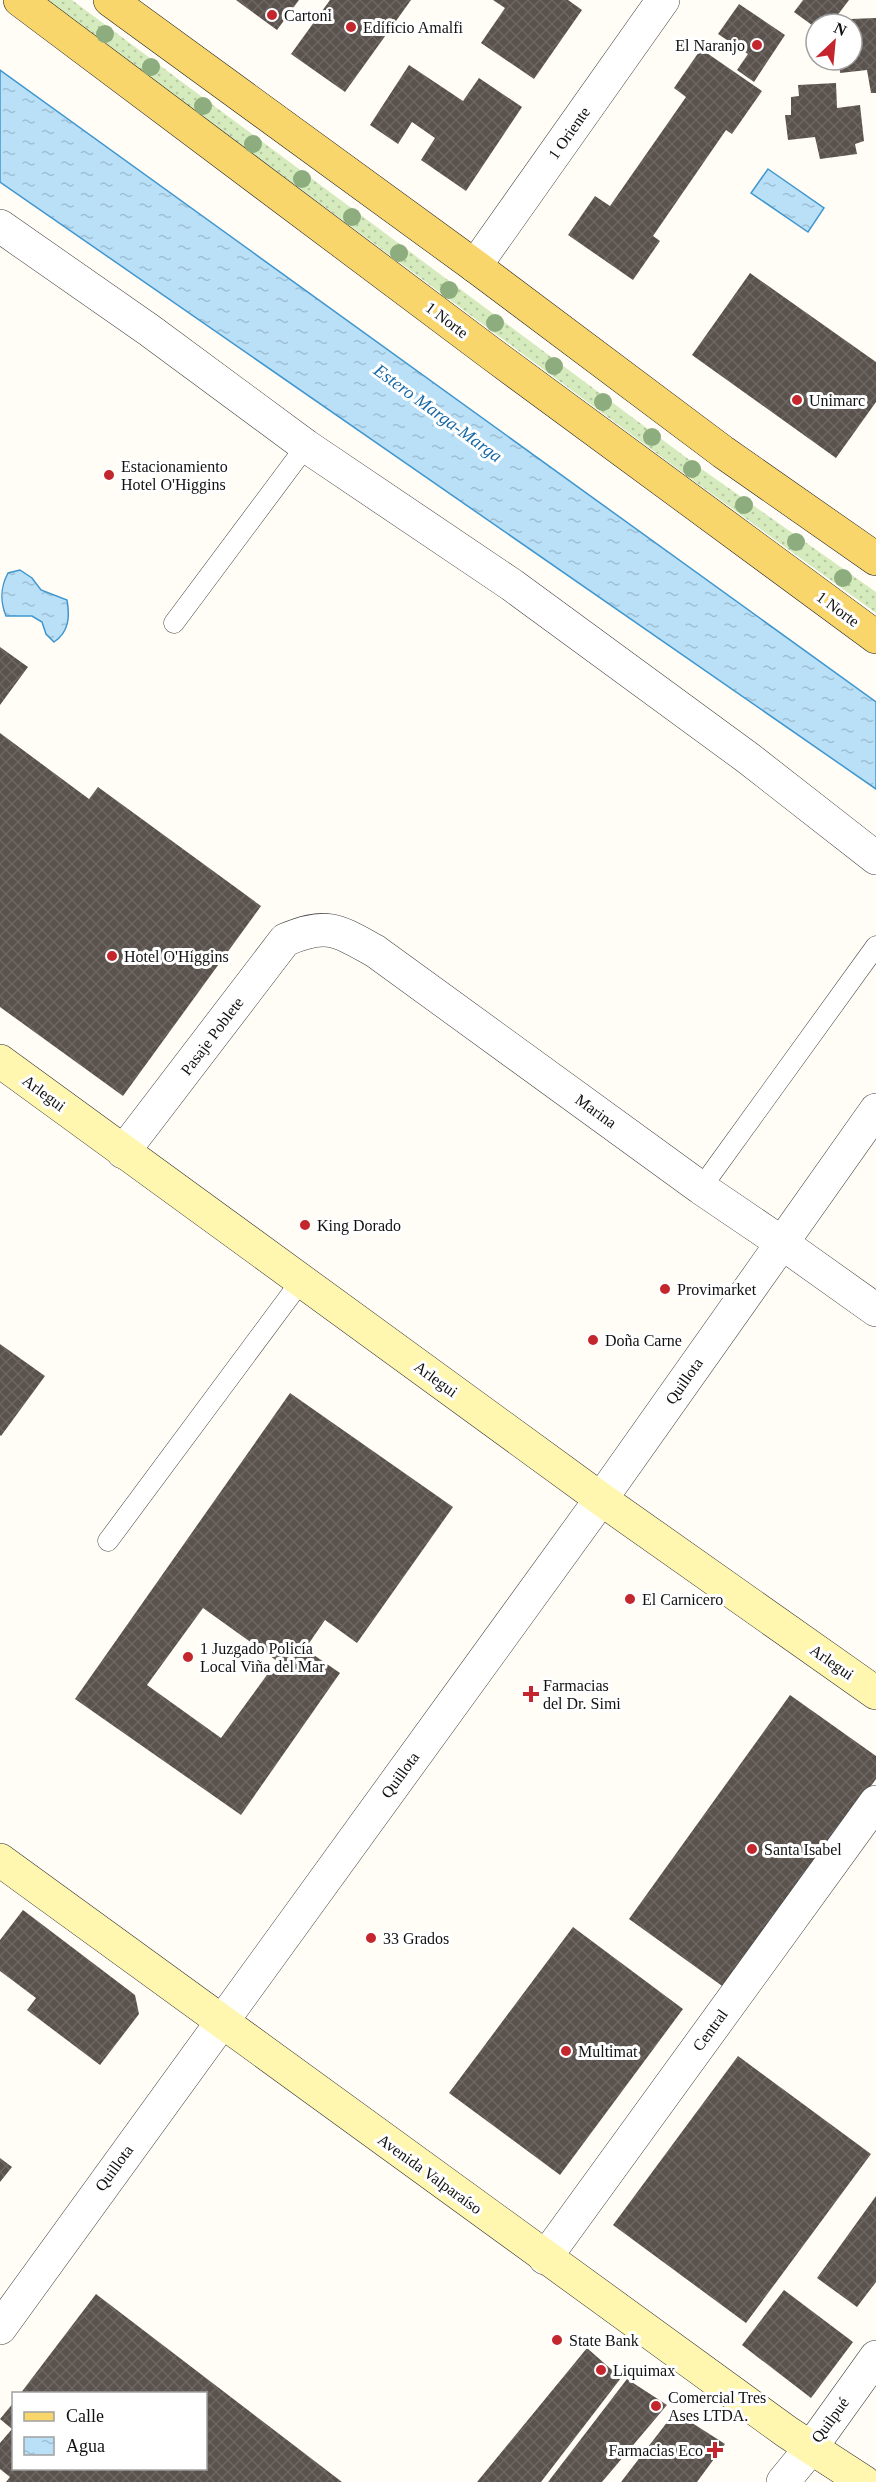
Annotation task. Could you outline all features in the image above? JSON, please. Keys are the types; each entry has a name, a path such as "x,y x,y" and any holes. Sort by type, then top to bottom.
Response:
{"main road":[{"name":"1 Norte","path":"20,0 493,355 876,637"},
{"path":"110,0 475,266 723,452 876,559"},
{"name":"Arlegui","path":"0,1061 601,1499 876,1694"},
{"name":"Avenida Valparaíso","path":"0,1860 810,2449 864,2482"}],"street":[{"name":"1 Oriente","path":"475,266 663,0"},
{"path":"0,226 149,330 306,446 512,585 748,758 876,858"},
{"name":"Pasaje Poblete","path":"123,1152 285,940 309,930"},
{"name":"Marina","path":"309,930 339,931 375,951 701,1188 790,1232 876,1310"},
{"name":"Quillota","path":"0,2328 601,1499 876,1110"},
{"name":"Central","path":"545,2258 876,1802"},
{"name":"Quilpué","path":"783,2482 810,2449 876,2357"}],"lane":[{"path":"174,623 306,446"},
{"path":"701,1188 876,946"},
{"path":"108,1541 301,1281"}],"green space":[{"path":"46,0 72,0 703,470 876,592 876,613 686,475"}],"water":[{"name":"Estero Marga-Marga","path":"0,70 876,702 876,789 0,182"},
{"path":"768,169 824,208 808,232 751,193"},
{"path":"20,570 32,578 41,590 67,600 67,624 63,634 54,642 46,634 42,622 32,616 6,616 2,600 3,584 8,573"}],"building":[{"name":"Cartoni","path":"236,0 299,0 277,30"},
{"name":"Edificio Amalfi","path":"330,0 411,0 345,92 291,54"},
{"path":"493,0 568,0 582,10 534,79 481,43 505,8"},
{"path":"803,0 849,0 840,12 804,12 804,19 794,12"},
{"name":"El Naranjo","path":"739,4 785,35 754,82 737,70 748,54 718,34"},
{"path":"864,18 876,18 876,93 871,93 867,70 864,70"},
{"path":"701,49 762,91 732,134 726,130 653,236 660,241 633,280 568,235 595,196 610,206 686,97 674,88"},
{"path":"409,65 463,101 479,78 522,107 466,191 421,160 435,138 412,122 398,144 370,125"},
{"path":"836,83 837,108 860,105 864,141 855,144 857,154 820,159 815,137 788,140 785,115 791,115 791,97 799,96 798,85"},
{"path":"750,273 876,362 876,402 836,458 692,355"},
{"path":"0,647 28,667 0,705"},
{"name":"Hotel O'Higgins","path":"0,733 89,799 98,787 261,906 123,1096 0,1007"},
{"path":"0,1344 45,1376 1,1436 0,1435"},
{"path":"290,1393 453,1507 357,1643 325,1620 305,1649 340,1673 241,1815 75,1699","holes":["203,1608 277,1661 221,1738 147,1685"]},
{"name":"Santa Isabel","path":"790,1695 876,1756 876,1779 725,1988 629,1919"},
{"path":"23,1910 135,1995 139,2014 100,2065 27,2010 36,1998 0,1971 0,1940"},
{"name":"Multimat","path":"573,1927 683,2009 560,2175 449,2093"},
{"path":"738,2056 871,2154 746,2323 613,2225"},
{"path":"0,2158 12,2167 0,2182"},
{"path":"876,2196 876,2282 857,2307 817,2278"},
{"path":"784,2290 853,2342 811,2398 742,2345"},
{"path":"96,2294 342,2482 6,2482 10,2477 0,2469 0,2443 12,2429 12,2470 207,2470 207,2392 22,2392"},
{"path":"587,2348 621,2378 541,2482 477,2482"},
{"path":"627,2379 667,2405 602,2482 548,2482"},
{"path":"12,2404 12,2429 0,2419"},
{"path":"675,2412 725,2444 697,2482 621,2482"}],"place":[{"name":"Cartoni","path":"272,15"},
{"name":"Edificio Amalfi","path":"351,27"},
{"name":"El Naranjo","path":"757,45"},
{"name":"Unimarc","path":"797,400"},
{"name":"Estacionamiento Hotel O'Higgins","path":"109,475"},
{"name":"Hotel O'Higgins","path":"112,956"},
{"name":"King Dorado","path":"305,1225"},
{"name":"Provimarket","path":"665,1289"},
{"name":"Doña Carne","path":"593,1340"},
{"name":"El Carnicero","path":"630,1599"},
{"name":"1 Juzgado Policía Local Viña del Mar","path":"188,1657"},
{"name":"Farmacias del Dr. Simi","path":"531,1694"},
{"name":"Santa Isabel","path":"752,1849"},
{"name":"33 Grados","path":"371,1938"},
{"name":"Multimat","path":"566,2051"},
{"name":"State Bank","path":"557,2340"},
{"name":"Liquimax","path":"601,2370"},
{"name":"Comercial Tres Ases LTDA.","path":"656,2406"},
{"name":"Farmacias Eco","path":"715,2450"}]}
